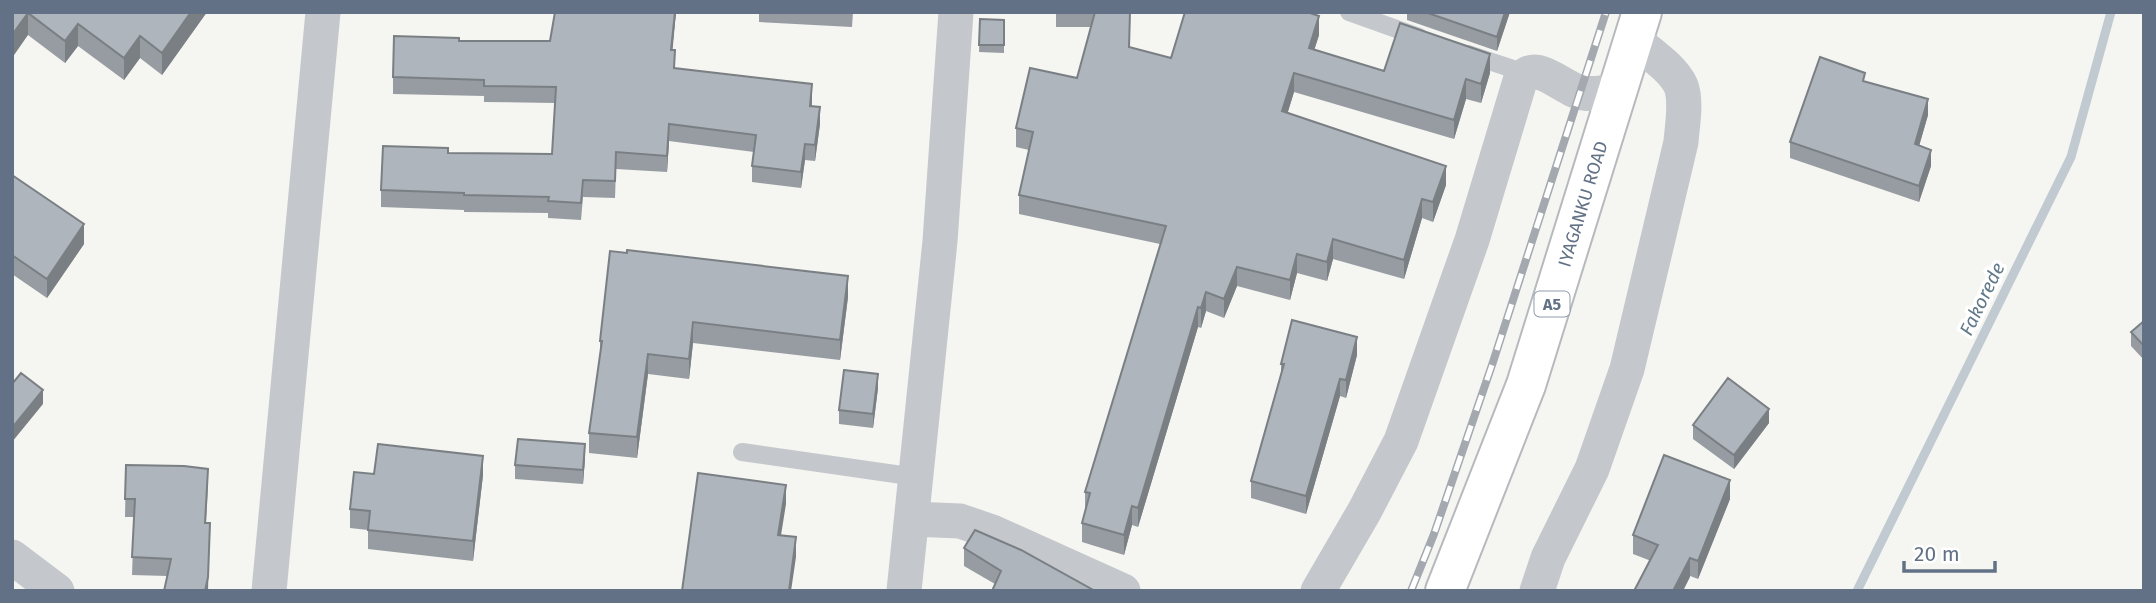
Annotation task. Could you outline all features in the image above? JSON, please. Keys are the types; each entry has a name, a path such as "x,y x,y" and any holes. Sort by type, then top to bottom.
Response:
{"highway":[{"name":"IYAGANKU ROAD","path":"1445,591 1526,385 1638,26"}],"street":[{"path":"269,591 323,12"},
{"path":"904,591 940,241 956,12"},
{"path":"1537,591 1548,558 1592,469 1627,369 1681,142 1681,87 1638,26"},
{"path":"1318,591 1401,441 1472,240 1520,81 1531,71 1582,93 1618,91"},
{"path":"912,519 960,522 1042,554 1123,591"},
{"path":"12,557 57,591"}],"lane":[{"path":"1349,12 1525,74"},
{"path":"742,452 916,477"}],"building":[{"path":"12,12 191,12 162,53 140,36 124,58 78,24 65,41 28,13 12,35"},
{"path":"555,12 675,12 671,50 675,50 674,68 812,84 810,106 820,107 815,145 805,144 801,172 752,166 756,135 669,124 667,156 616,152 615,181 583,180 581,203 548,201 549,197 381,190 383,146 448,148 448,153 552,154 556,87 484,86 484,80 393,77 394,36 459,38 459,41 550,41"},
{"path":"1095,12 1130,12 1129,47 1171,58 1185,12 1307,12 1319,16 1309,48 1384,71 1400,23 1490,54 1481,84 1466,79 1454,120 1294,73 1282,111 1446,166 1433,202 1422,199 1404,260 1333,239 1327,262 1297,254 1290,280 1237,267 1224,299 1206,292 1201,308 1198,307 1138,508 1132,506 1124,535 1082,523 1090,493 1085,492 1166,226 1019,195 1033,132 1016,128 1030,68 1077,78"},
{"path":"1425,12 1505,12 1497,37"},
{"path":"980,19 1004,20 1004,45 979,45"},
{"path":"1820,57 1865,73 1863,81 1928,99 1915,144 1931,150 1919,186 1790,142"},
{"path":"12,175 84,224 47,279 12,255"},
{"path":"627,250 848,276 840,340 693,322 689,359 648,354 637,437 589,433 602,341 610,251 627,253"},
{"path":"1292,320 1357,337 1346,380 1340,379 1306,496 1251,481 1284,364 1281,364"},
{"path":"2144,321 2144,346 2131,332"},
{"path":"844,370 878,374 873,414 839,410"},
{"path":"21,373 43,390 12,428 12,384"},
{"path":"1728,378 1769,409 1734,455 1693,425"},
{"path":"518,439 585,444 583,470 515,465"},
{"path":"378,444 483,456 473,541 368,530 370,511 350,509 354,472 374,474"},
{"path":"1664,455 1730,480 1698,561 1690,558 1673,591 1634,591 1658,545 1633,535"},
{"path":"126,465 208,469 205,523 210,523 205,591 164,591 171,559 132,557 135,499 125,499"},
{"path":"698,473 786,485 778,535 796,537 789,591 682,591"},
{"path":"975,530 1021,550 1095,591 992,591 1001,571 964,548"}],"waterway":[{"name":"Fakorede","path":"1857,591 2071,157 2111,12"}],"railway":[{"path":"1411,591 1434,534 1493,362 1606,12"}]}
